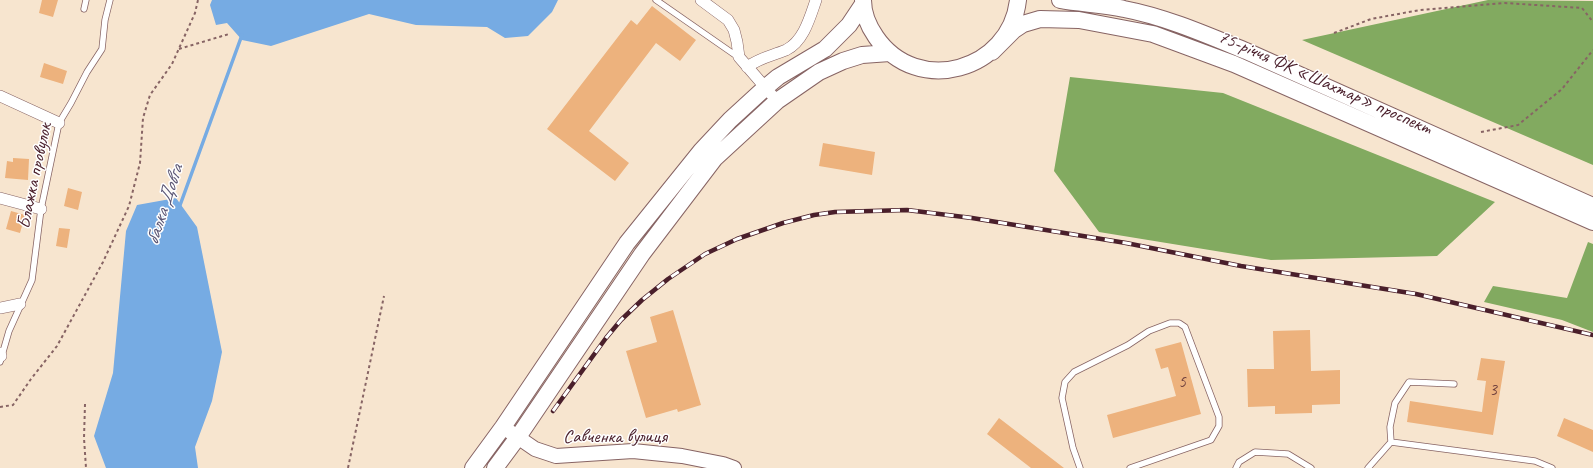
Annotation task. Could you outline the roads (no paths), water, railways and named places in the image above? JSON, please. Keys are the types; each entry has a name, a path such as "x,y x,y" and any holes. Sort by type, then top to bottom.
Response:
{"main road":[{"path":"863,2 866,18 872,31 880,43 890,53 909,64 930,70 952,70 973,64 992,52 1010,29 1015,16 1018,0"},
{"name":"75-річчя ФК «Шахтар» проспект","path":"1060,0 1124,9 1157,17 1194,30 1254,55 1593,206"},
{"path":"473,468 503,427 627,243 701,151 730,120 778,77 825,49 848,25 863,2"},
{"name":"75-річчя ФК «Шахтар» проспект","path":"992,52 1014,30 1023,24 1046,19 1079,20 1154,34 1190,46 1234,64 1593,222"},
{"path":"495,468 518,437 642,254 715,158 777,101 819,72 843,61 862,55 890,53"}],"street":[{"path":"701,0 728,20 734,30 739,57 777,101"},
{"path":"747,67 763,57 788,49 800,38 810,18 816,0"},
{"path":"0,96 59,123"},
{"path":"0,198 41,209"},
{"path":"0,308 20,304"},
{"name":"Савченка вулиця","path":"503,427 535,449 556,456 633,452 682,456 723,464 734,468"}],"lane":[{"path":"84,9 86,0"},
{"name":"Блажка провулок","path":"0,357 20,304 32,280 41,209 59,123 72,103 87,72 102,49 105,20 110,0"},
{"path":"656,0 739,57"},
{"path":"1080,468 1073,448 1062,398 1065,382 1074,372 1128,345 1149,331 1170,323 1179,323 1185,327 1219,417 1219,426 1211,440 1130,468"},
{"path":"1367,468 1391,442 1390,427 1395,404 1409,382 1454,384"},
{"path":"1391,442 1534,461 1552,468"},
{"path":"1236,468 1239,462 1255,452 1288,454 1311,468"}],"water":[{"path":"212,0 558,0 552,12 528,36 505,38 487,27 416,25 369,14 271,46 242,40 227,23 216,25 210,5"},
{"path":"176,198 197,227 222,352 212,401 195,447 198,468 106,468 94,436 113,373 126,231 137,205"}],"waterway":[{"name":"балка Довга","path":"179,208 242,35"}],"railway":[{"path":"553,411 606,338 621,320 642,300 668,279 705,254 737,239 783,223 814,215 835,212 907,210 972,218 1126,243 1241,266 1416,294 1593,335"}]}
